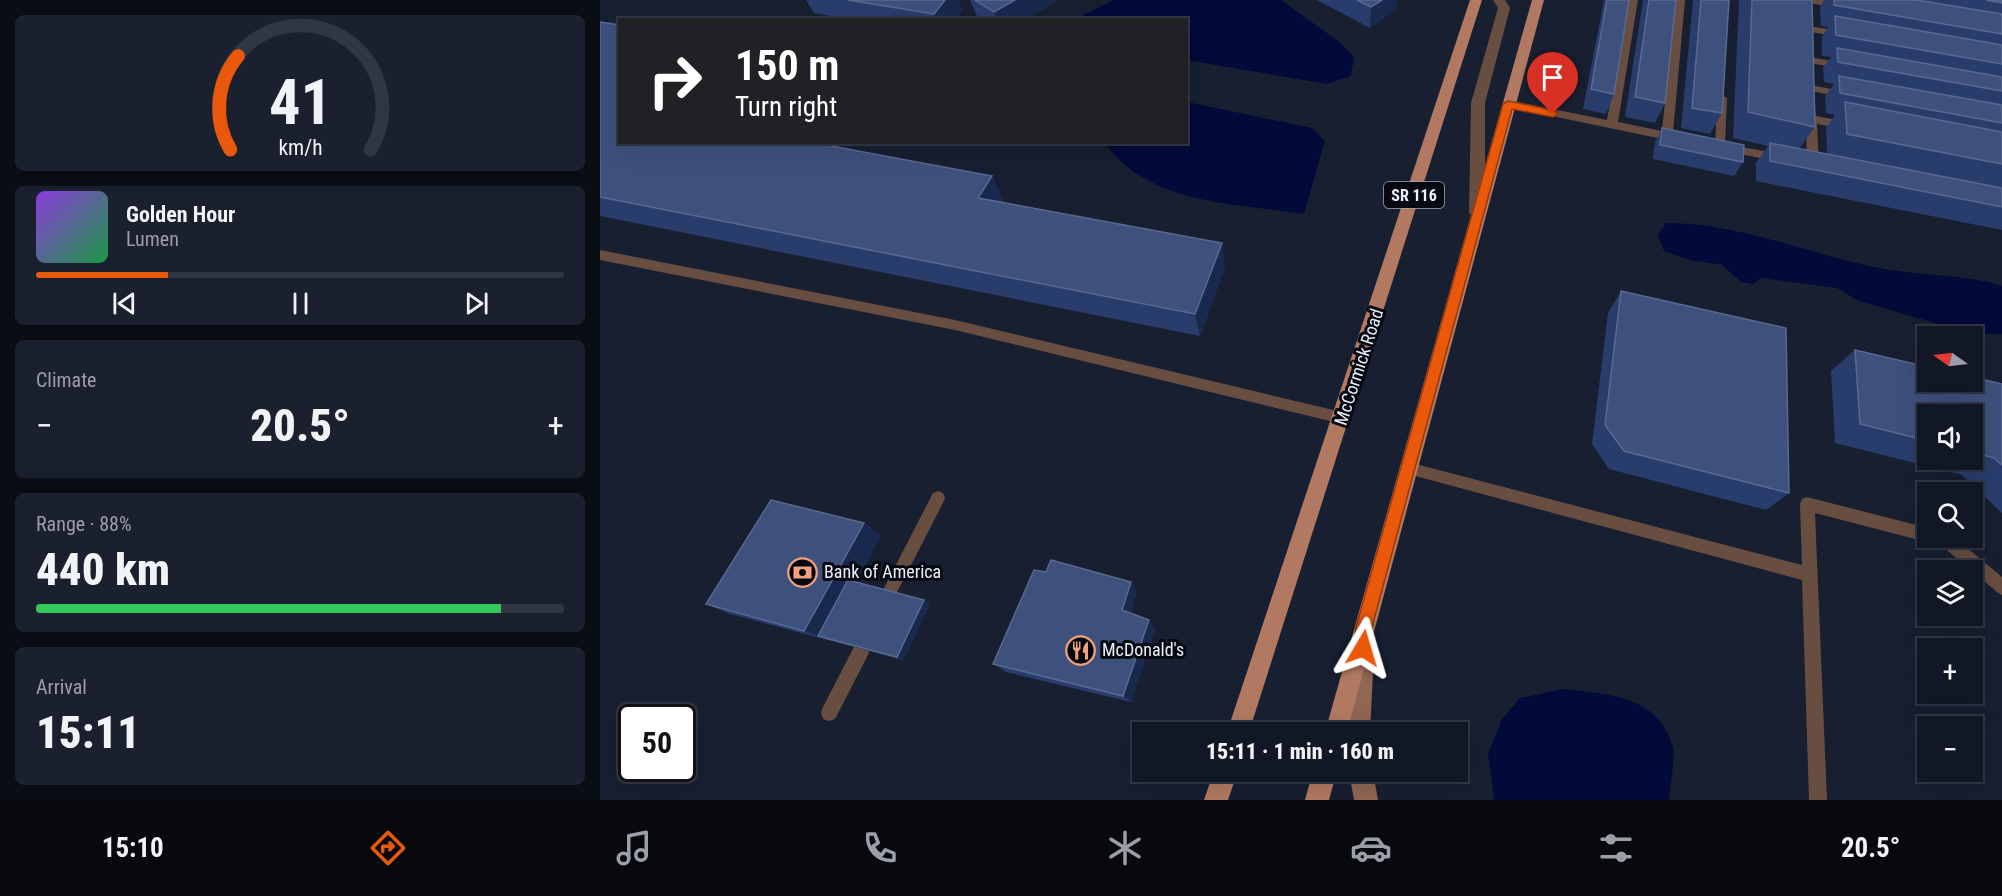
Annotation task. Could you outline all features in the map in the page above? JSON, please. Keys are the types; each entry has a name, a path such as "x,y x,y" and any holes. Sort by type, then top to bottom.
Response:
{"main road":[{"name":"McCormick Road","path":"1241,722 1476,0"},
{"path":"1339,722 1477,213 1538,0"},
{"path":"1359,722 1364,627"},
{"path":"1216,800 1222,782"},
{"path":"1317,800 1322,782"},
{"path":"1362,782 1366,800"}],"street":[{"path":"1477,213 1478,103 1504,9 1499,0"}],"lane":[{"path":"1612,125 1633,0"},
{"path":"1667,136 1680,0"},
{"path":"1809,40 1854,8"},
{"path":"1809,40 1854,37"},
{"path":"1809,40 1855,68"},
{"path":"1809,40 1856,96"},
{"path":"1722,90 1714,145 1808,164 1811,119 1809,40"},
{"path":"1508,104 1688,140"},
{"path":"1811,119 1856,128"},
{"path":"600,255 955,325 1342,418"},
{"path":"1408,468 1809,574"},
{"path":"889,593 938,498"},
{"path":"1818,800 1807,504 1917,532"},
{"path":"1956,548 2002,587"},
{"path":"829,713 862,649"}],"shaded area":[{"path":"1114,0 1281,0 1338,41 1354,57 1351,76 1327,84 1188,60 1188,18 1077,18"},
{"path":"1188,102 1312,128 1325,141 1304,214 1195,198 1145,179 1123,163 1106,144 1188,144"},
{"path":"1666,223 1722,228 1885,269 1973,279 2002,286 2002,334 1983,334 1983,326 1945,326 1859,301 1837,288 1761,278 1753,284 1741,282 1722,265 1690,260 1664,251 1658,235"},
{"path":"1563,689 1628,700 1655,715 1665,728 1673,749 1669,800 1494,800 1488,754 1502,719 1520,698"}],"building":[{"path":"848,0 945,0 934,14"},
{"path":"975,0 1015,0 994,12"},
{"path":"1357,0 1382,0 1371,7"},
{"path":"1607,0 1629,0 1614,94 1591,89"},
{"path":"1649,0 1676,0 1665,103 1635,97"},
{"path":"1701,0 1729,0 1722,113 1692,108"},
{"path":"1752,0 1812,0 1815,127 1748,112"},
{"path":"1834,0 1916,0 2002,14 2002,34 1834,5"},
{"path":"1986,0 2002,0 2002,3"},
{"path":"1835,16 2002,45 2002,64 1836,35"},
{"path":"600,22 618,25 618,144 821,144 992,176 978,198 1222,243 1195,314 600,197"},
{"path":"1837,48 2002,77 2002,91 1838,62"},
{"path":"1839,76 2002,105 2002,123 1840,93"},
{"path":"1845,102 2002,132 2002,164 1847,134"},
{"path":"1662,128 1744,145 1743,162 1660,145"},
{"path":"1770,143 2002,188 2002,207 1770,161"},
{"path":"1621,291 1786,328 1789,493 1624,451 1605,425"},
{"path":"1855,350 1917,364 1917,392 1983,392 1983,380 2002,384 2002,465 1994,458 1983,455 1983,404 1917,404 1917,438 1860,424"},
{"path":"771,500 864,523 804,631 706,604"},
{"name":"McDonald's","path":"1051,560 1131,582 1122,610 1149,620 1123,696 993,664 1034,570 1046,572"},
{"path":"848,580 924,600 897,657 818,636"}],"place":[{"name":"Bank of America","path":"803,572"},
{"name":"McDonald's","path":"1081,650"}],"route":[{"path":"1363,648 1364,627 1508,104 1553,114"}]}
